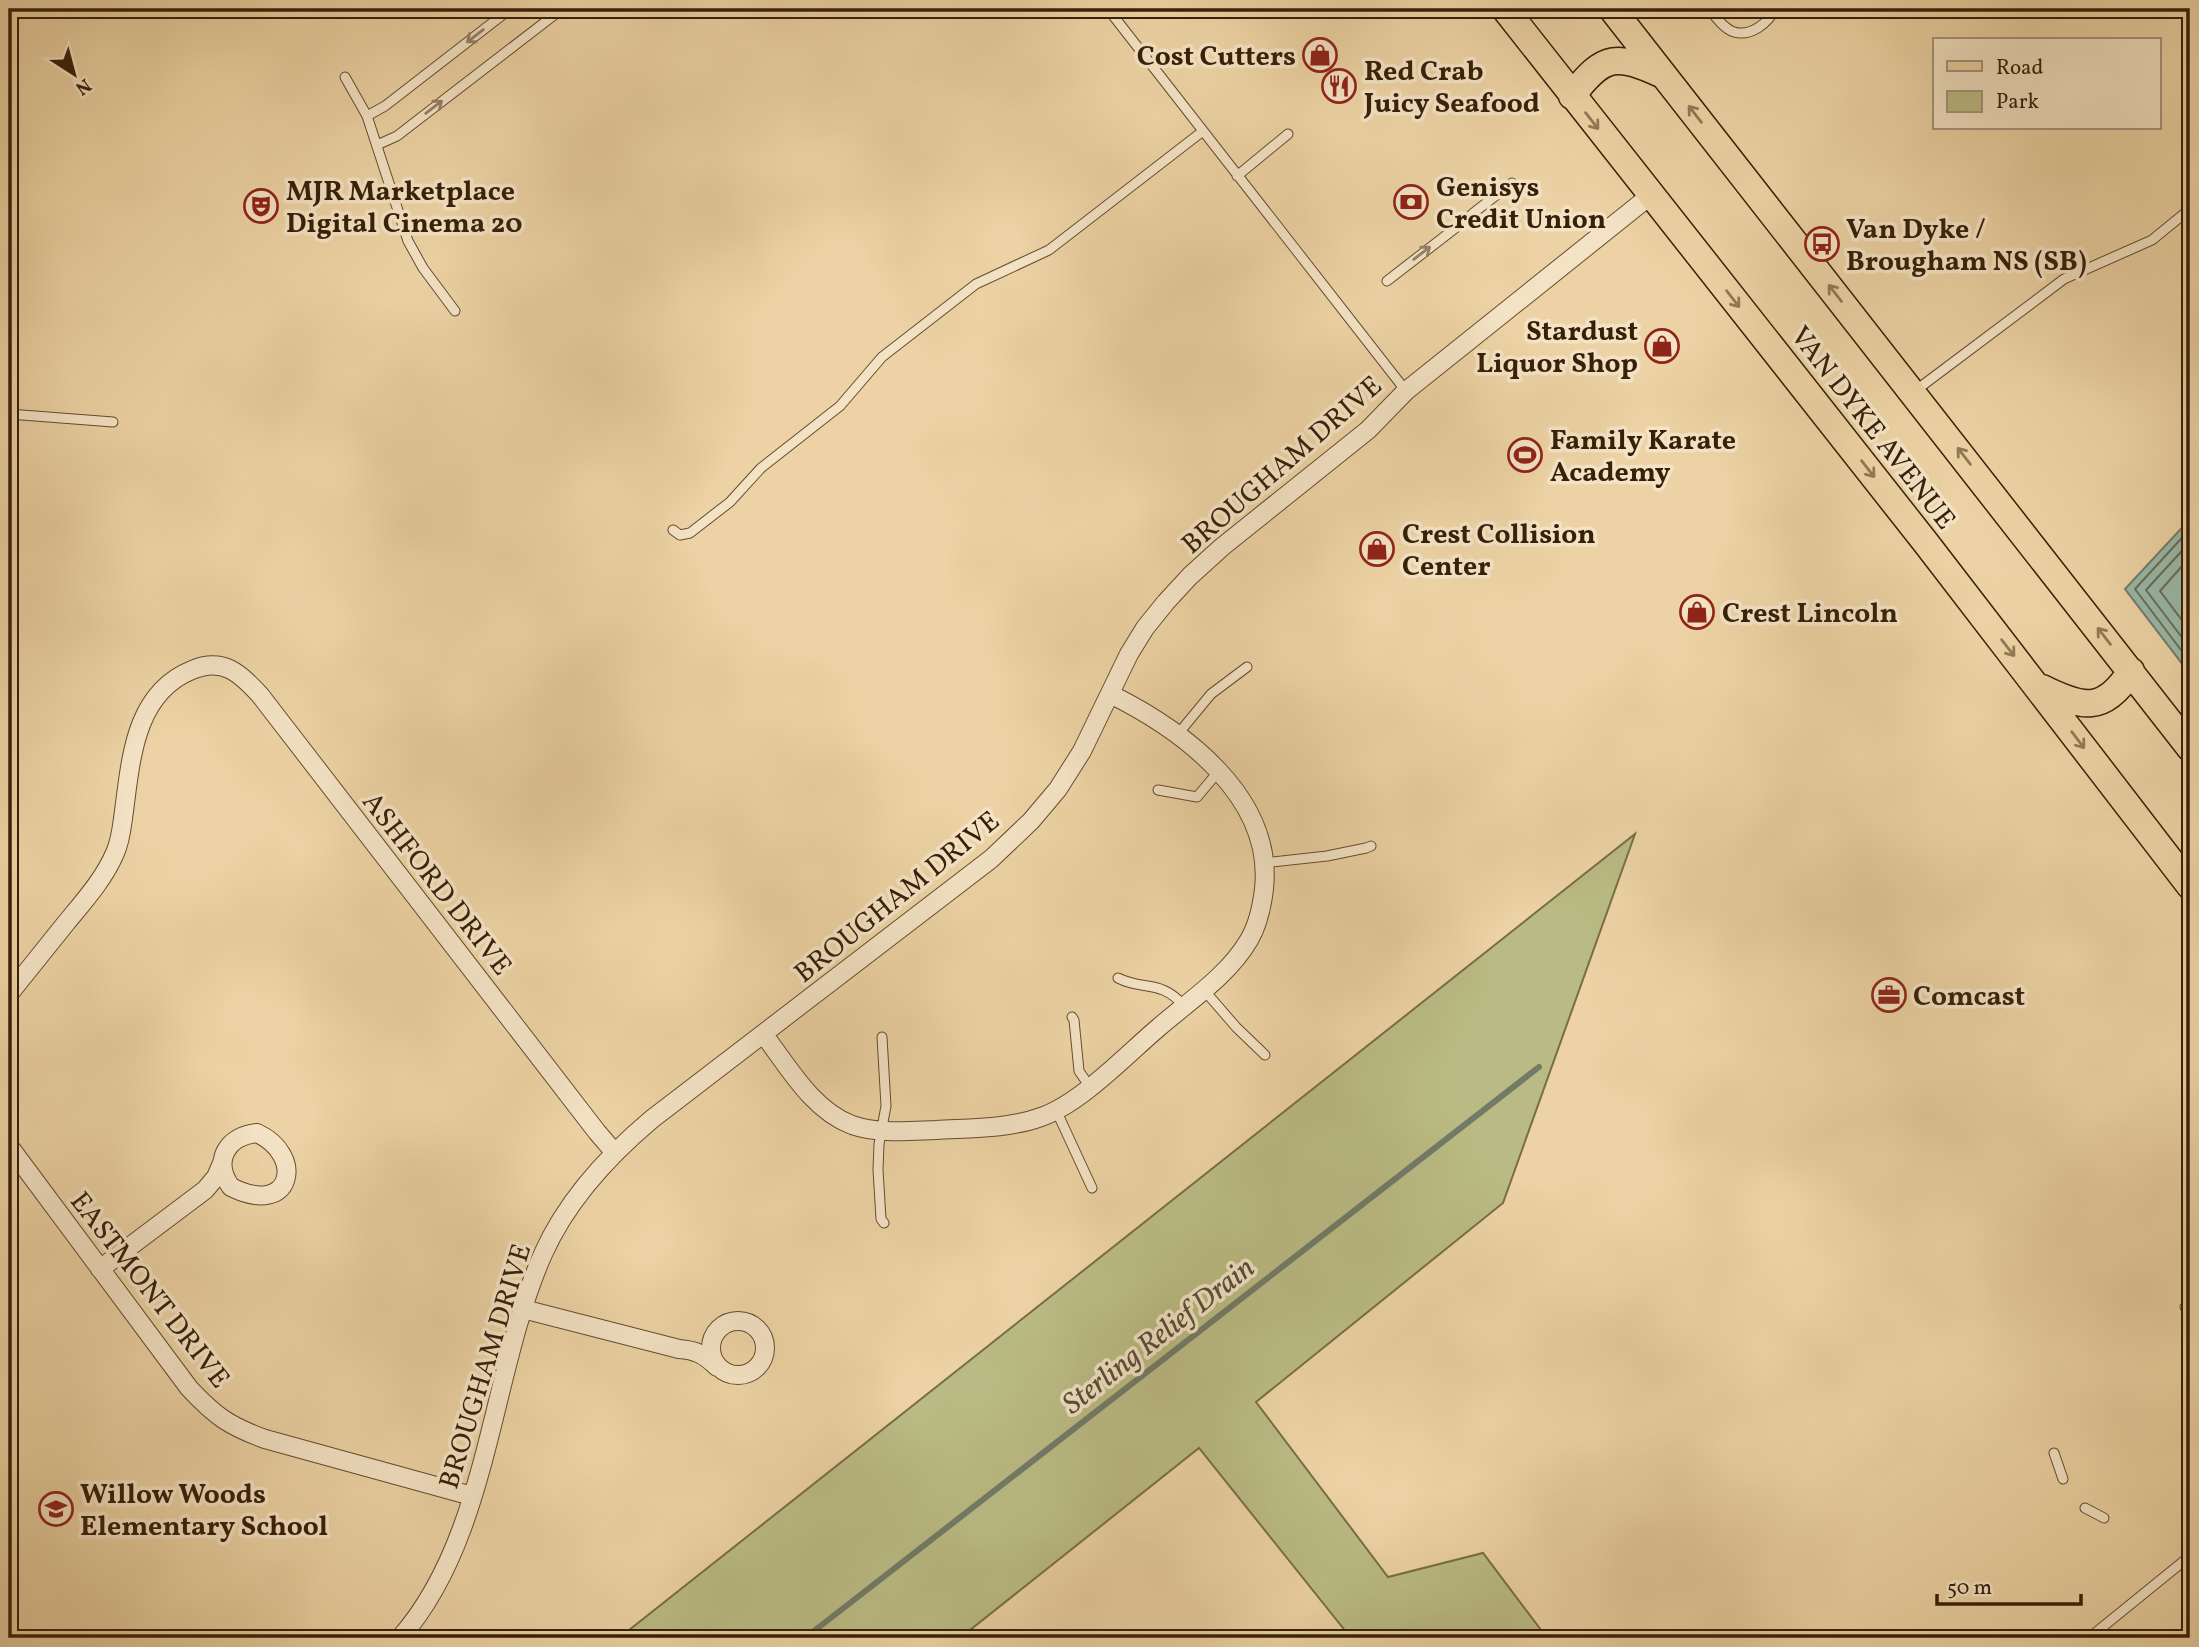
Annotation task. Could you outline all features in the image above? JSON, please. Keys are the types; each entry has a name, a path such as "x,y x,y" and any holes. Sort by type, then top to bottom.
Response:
{"main road":[{"name":"VAN DYKE AVENUE","path":"1505,9 2186,870"},
{"name":"VAN DYKE AVENUE","path":"1612,9 2190,748"},
{"path":"1572,96 1590,72 1602,64 1618,61 1636,63 1665,76"},
{"path":"2037,685 2067,701 2098,703 2112,696 2131,671"}],"street":[{"name":"BROUGHAM DRIVE","path":"410,1635 456,1543 472,1496 523,1309 543,1254 560,1222 588,1183 615,1153 652,1119 991,859 1031,821 1058,789 1082,751 1129,654 1145,628 1190,576 1222,547 1368,430 1406,391 1651,195"},
{"name":"ASHFORD DRIVE","path":"9,994 106,872 116,851 132,749 145,713 159,692 182,674 206,664 232,669 247,680 260,695 615,1153"},
{"path":"764,1035 808,1093 823,1107 852,1125 882,1131 996,1126 1021,1122 1056,1110 1090,1087 1203,990 1236,958 1250,939 1263,901 1264,863 1251,816 1239,797 1197,750 1178,734 1110,694"},
{"path":"100,1269 205,1190 216,1177 230,1144 248,1134 257,1133 272,1143 285,1161 287,1168 284,1184 269,1195 256,1196 231,1186 205,1190"},
{"name":"EASTMONT DRIVE","path":"9,1146 190,1388 205,1406 223,1420 240,1430 265,1439 472,1496"},
{"path":"222,1163 225,1178 231,1186"},
{"path":"523,1309 692,1350 732,1375 750,1373 762,1361 765,1344 757,1328 749,1323 730,1321 722,1325 704,1344 692,1350"},
{"path":"715,1332 710,1350 717,1367"}],"lane":[{"path":"368,116 385,106 510,9"},
{"path":"377,145 397,136 562,9"},
{"path":"1108,9 1406,391"},
{"path":"1709,9 1725,27 1734,32 1751,31 1766,23 1775,9"},
{"path":"345,77 368,116 408,241 423,268 455,311"},
{"path":"673,530 680,535 690,533 730,502 761,468 840,406 882,357 976,284 1049,250 1203,131"},
{"path":"1237,176 1288,134"},
{"path":"1472,214 1512,183"},
{"path":"1913,392 2064,279 2152,240 2190,209"},
{"path":"1387,281 1458,226"},
{"path":"9,414 113,422"},
{"path":"1178,734 1211,694 1247,667"},
{"path":"1158,790 1196,797 1218,772"},
{"path":"1264,863 1327,856 1371,846"},
{"path":"1118,978 1164,990 1184,1006"},
{"path":"1203,990 1265,1055"},
{"path":"1072,1017 1079,1070 1090,1087"},
{"path":"882,1037 886,1106 879,1144 878,1170 881,1219 884,1223"},
{"path":"1056,1110 1092,1188"},
{"path":"2054,1453 2063,1479"},
{"path":"2085,1508 2104,1518"},
{"path":"2089,1638 2190,1556"}],"green space":[{"name":"Sterling Relief Drain","path":"1635,834 1503,1203 1256,1402 1388,1577 1483,1553 1547,1638 1351,1638 1199,1448 960,1638 619,1638"}],"water":[{"path":"2190,519 2190,674 2125,589"}],"waterway":[{"name":"Sterling Relief Drain","path":"805,1638 1539,1067"}],"place":[{"name":"Cost Cutters","path":"1320,55"},
{"name":"Red Crab Juicy Seafood","path":"1339,86"},
{"name":"Genisys Credit Union","path":"1411,202"},
{"name":"MJR Marketplace Digital Cinema 20","path":"261,206"},
{"name":"Van Dyke / Brougham NS (SB)","path":"1822,244"},
{"name":"Stardust Liquor Shop","path":"1662,346"},
{"name":"Family Karate Academy","path":"1525,455"},
{"name":"Crest Collision Center","path":"1377,549"},
{"name":"Crest Lincoln","path":"1697,612"},
{"name":"Comcast","path":"1889,995"},
{"name":"Willow Woods Elementary School","path":"56,1509"}]}
